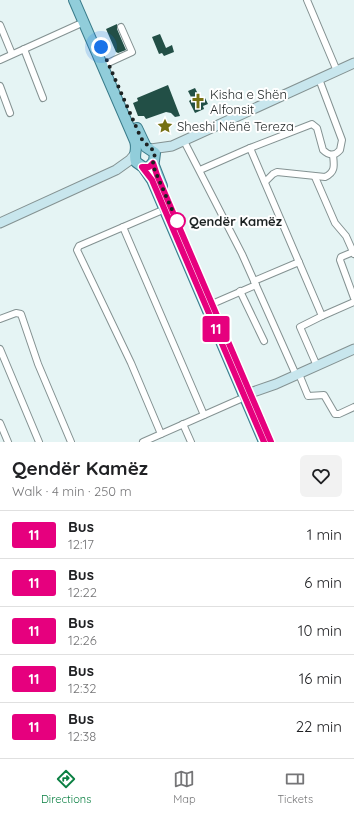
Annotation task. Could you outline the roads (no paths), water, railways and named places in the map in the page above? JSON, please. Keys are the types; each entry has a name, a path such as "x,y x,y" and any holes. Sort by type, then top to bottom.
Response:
{"main road":[{"path":"74,0 87,21 108,63 142,150 136,162 152,180 164,210 248,395 271,442"},
{"path":"81,0 87,21 135,141 142,150 155,153 154,161 157,175 212,304 248,395 264,442"},
{"path":"0,223 116,170 142,150 172,146 354,63"},
{"path":"116,170 149,167 172,146"},
{"path":"248,395 318,366 354,349"}],"street":[{"path":"307,0 337,71"},
{"path":"0,60 87,21"},
{"path":"0,25 12,54"},
{"path":"108,63 132,52 122,27"},
{"path":"24,49 43,98"},
{"path":"265,182 277,172 325,177 333,172 336,153 342,147 342,140 318,79"},
{"path":"0,86 10,113"},
{"path":"200,170 250,148 312,124 317,128 323,150 328,154 336,153"},
{"path":"184,141 226,221 308,396 324,395 335,414 339,414 354,407"},
{"path":"250,148 322,316"},
{"path":"315,177 335,223 351,241 353,253 341,257 340,260 354,298"},
{"path":"161,434 131,363 77,250 79,246 164,210"},
{"path":"123,227 204,415"},
{"path":"212,304 299,262"},
{"path":"240,291 264,341"},
{"path":"318,366 300,326 354,302"},
{"path":"0,319 16,313 21,314 38,364 71,442"},
{"path":"0,349 39,442"},
{"path":"143,442 153,440 161,434 248,395"},
{"path":"0,423 8,442"},
{"path":"184,424 192,442"}],"place":[{"name":"Kisha e Shën Alfonsit","path":"198,101"},
{"name":"Sheshi Nënë Tereza","path":"165,126"},
{"name":"Qendër Kamëz","path":"177,221"}]}
